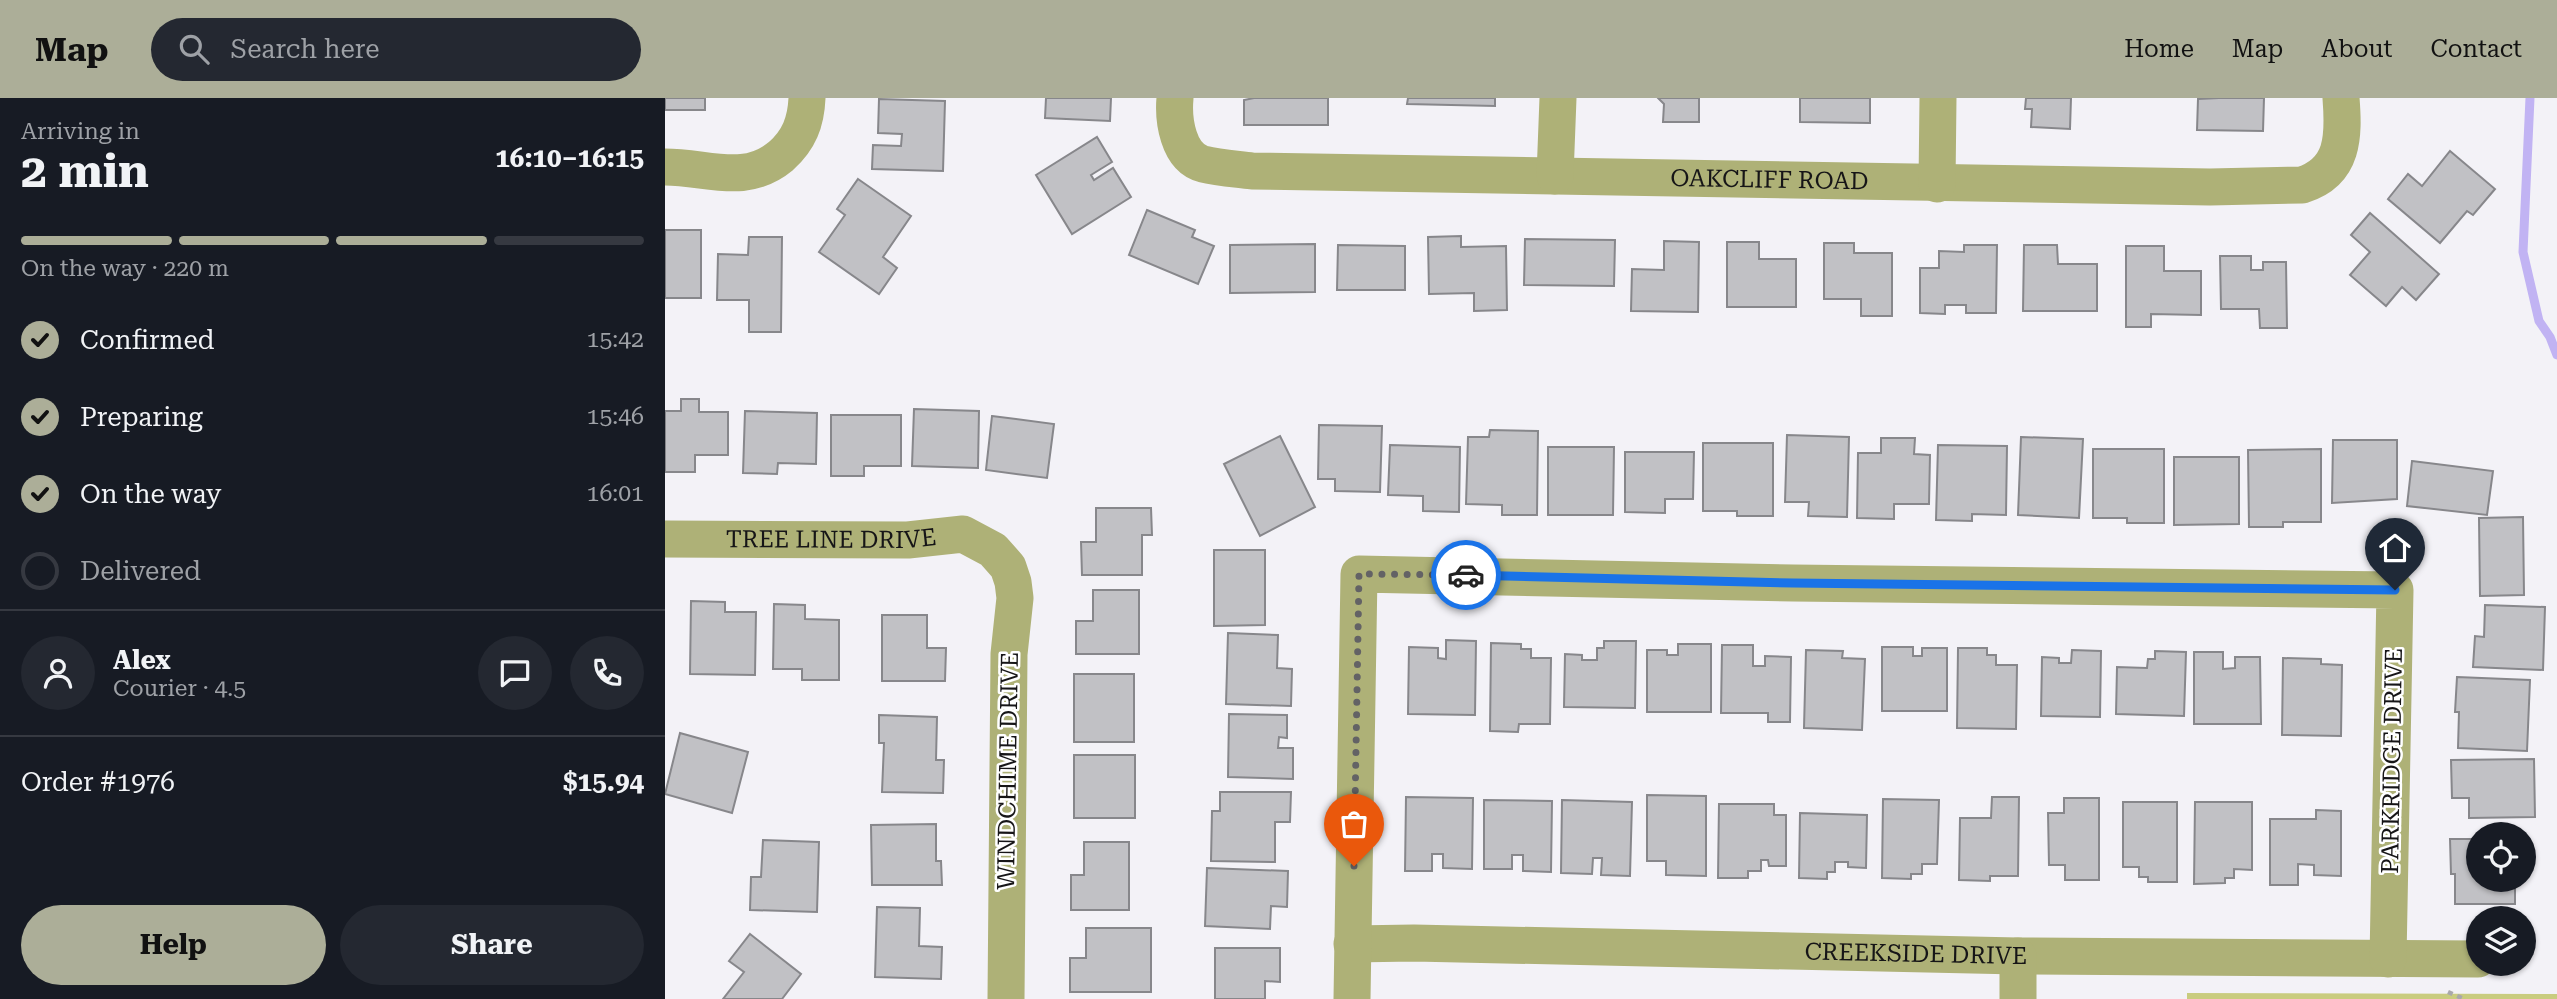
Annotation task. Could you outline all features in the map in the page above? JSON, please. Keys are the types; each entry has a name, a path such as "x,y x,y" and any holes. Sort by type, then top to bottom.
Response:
{"street":[{"path":"665,167 734,174 757,172 772,164 792,147 800,133 807,98"},
{"name":"OAKCLIFF ROAD","path":"1175,98 1179,137 1186,151 1200,163 1252,171 2210,187 2302,186 2315,181 2333,164 2342,138 2341,98"},
{"path":"1555,176 1558,98"},
{"path":"1937,184 1938,98"},
{"name":"TREE LINE DRIVE","path":"665,539 908,540 963,534 993,550"},
{"name":"WINDCHIME DRIVE","path":"993,550 1008,567 1015,598 1009,668 1006,999"},
{"name":"PARKRIDGE DRIVE","path":"1352,944 1359,574 1779,583 2395,590 2388,959"},
{"name":"CREEKSIDE DRIVE","path":"1352,944 1414,943 2018,956 2466,960"},
{"path":"1352,944 1352,999"},
{"path":"2018,956 2018,999"}],"green space":[{"path":"2187,993 2557,994 2557,999 2187,999"}],"building":[{"path":"665,98 705,98 705,110 665,110"},
{"path":"1046,98 1111,98 1110,121 1045,118"},
{"path":"1328,98 1328,125 1244,125 1244,100"},
{"path":"1408,98 1495,98 1495,106 1407,104"},
{"path":"1658,98 1699,98 1699,122 1663,122 1664,104"},
{"path":"1800,98 1870,98 1870,123 1800,122"},
{"path":"2026,98 2071,98 2070,129 2031,127 2032,109 2025,109"},
{"path":"2264,98 2263,131 2197,130 2198,99"},
{"path":"879,99 945,101 943,171 872,169 873,145 901,146 902,134 878,133"},
{"path":"1097,137 1112,162 1091,175 1094,180 1113,168 1131,197 1072,234 1036,175"},
{"path":"2450,151 2495,189 2473,215 2467,211 2440,243 2388,199 2408,174 2422,186"},
{"path":"858,179 911,216 883,257 897,268 879,294 819,252 845,215 837,209"},
{"path":"1147,210 1195,230 1192,237 1214,246 1198,284 1129,255"},
{"path":"2370,213 2439,274 2416,300 2402,287 2386,306 2350,275 2370,252 2351,235"},
{"path":"665,230 701,230 701,298 665,298"},
{"path":"1461,236 1461,247 1506,246 1507,310 1474,311 1474,293 1429,294 1428,237"},
{"path":"749,237 782,237 781,332 749,332 749,300 717,300 718,254 748,255"},
{"path":"1525,239 1615,240 1614,286 1524,285"},
{"path":"1664,241 1699,242 1698,312 1631,311 1632,269 1664,270"},
{"path":"1727,242 1759,242 1759,259 1796,259 1796,307 1727,307"},
{"path":"1824,243 1854,243 1854,253 1892,253 1892,316 1861,316 1861,299 1824,299"},
{"path":"1315,244 1315,292 1230,293 1230,245"},
{"path":"1338,245 1405,246 1405,290 1337,290"},
{"path":"1964,245 1997,245 1996,313 1966,313 1966,305 1945,305 1945,314 1920,313 1920,268 1939,268 1939,251 1964,252"},
{"path":"2024,245 2057,245 2058,264 2097,264 2097,311 2023,311"},
{"path":"2126,246 2164,246 2164,271 2201,271 2201,315 2151,314 2151,327 2126,327"},
{"path":"2220,256 2251,256 2251,270 2263,270 2263,262 2286,262 2287,328 2260,328 2259,309 2221,309"},
{"path":"681,399 699,399 699,412 728,412 728,455 695,455 695,472 665,472 665,411 681,411"},
{"path":"914,409 979,411 978,468 912,466"},
{"path":"745,411 817,413 816,464 778,463 777,474 743,473"},
{"path":"831,415 901,415 901,466 864,466 864,476 831,476"},
{"path":"992,416 1054,424 1047,478 986,470"},
{"path":"1319,425 1382,426 1380,492 1335,491 1335,479 1318,479"},
{"path":"1490,430 1538,431 1537,515 1502,515 1502,505 1466,504 1468,437 1489,437"},
{"path":"1787,435 1849,437 1847,517 1808,516 1809,502 1785,502"},
{"path":"1280,436 1315,507 1260,536 1224,464"},
{"path":"2021,437 2083,439 2079,518 2018,515"},
{"path":"1881,438 1915,438 1914,454 1930,455 1929,504 1894,504 1894,519 1857,518 1858,453 1881,453"},
{"path":"2333,440 2397,440 2397,499 2332,503"},
{"path":"1703,443 1773,443 1773,516 1737,516 1737,511 1703,511"},
{"path":"1390,445 1460,447 1459,512 1423,511 1423,496 1388,495"},
{"path":"1938,445 2007,446 2006,515 1972,514 1972,521 1936,520"},
{"path":"1548,447 1614,447 1613,515 1548,515"},
{"path":"2093,449 2164,449 2164,523 2127,523 2127,518 2093,518"},
{"path":"2321,449 2321,522 2283,522 2283,527 2249,527 2248,450"},
{"path":"1625,452 1694,452 1693,499 1665,499 1665,513 1625,512"},
{"path":"2174,457 2239,457 2239,524 2174,525"},
{"path":"2412,461 2493,471 2487,515 2407,506"},
{"path":"1096,508 1151,508 1152,535 1142,535 1142,575 1082,575 1081,542 1096,542"},
{"path":"2523,517 2524,595 2480,596 2479,518"},
{"path":"1214,550 1265,550 1265,625 1214,626"},
{"path":"1093,590 1139,590 1139,654 1076,654 1076,621 1093,621"},
{"path":"691,601 725,602 725,612 756,612 755,675 690,674"},
{"path":"774,604 805,605 805,619 839,620 839,680 802,680 802,669 773,669"},
{"path":"2485,605 2545,607 2543,670 2473,667 2475,636 2484,637"},
{"path":"882,615 927,615 927,648 946,648 945,681 882,681"},
{"path":"1228,633 1278,635 1277,668 1292,669 1291,706 1226,704"},
{"path":"1446,640 1476,641 1475,715 1408,714 1409,647 1438,648 1438,658 1446,659"},
{"path":"1604,641 1636,641 1635,708 1564,707 1565,654 1582,655 1582,660 1597,660 1597,648 1604,648"},
{"path":"1491,643 1521,644 1521,649 1531,649 1531,658 1551,658 1550,724 1519,724 1518,732 1490,731"},
{"path":"1678,644 1711,644 1711,712 1647,712 1647,650 1667,650 1667,655 1678,655"},
{"path":"1722,645 1753,645 1753,666 1765,666 1765,656 1791,657 1790,722 1768,722 1768,713 1721,713"},
{"path":"1882,647 1913,647 1913,656 1922,656 1922,648 1947,648 1947,711 1882,711"},
{"path":"1958,648 1987,648 1987,655 1996,655 1996,665 2017,665 2016,729 1957,728"},
{"path":"1806,650 1843,651 1842,658 1865,659 1862,730 1804,728"},
{"path":"2072,650 2101,651 2100,717 2041,716 2042,657 2059,658 2059,663 2071,663"},
{"path":"2155,651 2186,652 2184,716 2116,714 2117,667 2147,668 2148,659 2155,659"},
{"path":"2194,652 2223,652 2223,669 2235,668 2235,657 2260,657 2261,724 2194,724"},
{"path":"2283,658 2321,659 2321,664 2342,665 2341,736 2282,735"},
{"path":"1074,674 1134,674 1134,742 1074,742"},
{"path":"2457,677 2530,680 2527,751 2458,748 2459,712 2455,712"},
{"path":"1229,714 1287,715 1287,738 1279,737 1278,748 1293,748 1293,779 1228,777"},
{"path":"879,715 937,717 936,760 944,760 943,793 882,792 884,743 879,743"},
{"path":"680,733 748,752 732,813 665,794"},
{"path":"1074,755 1135,755 1135,818 1074,818"},
{"path":"2534,759 2535,817 2469,818 2469,798 2452,798 2451,760"},
{"path":"1220,792 1291,792 1290,822 1275,822 1275,862 1211,861 1212,811 1220,811"},
{"path":"1647,795 1706,796 1706,876 1666,875 1666,861 1647,861"},
{"path":"1406,797 1473,798 1472,869 1443,868 1443,854 1432,854 1432,871 1405,871"},
{"path":"1992,797 2019,797 2018,876 1990,876 1990,881 1959,880 1960,818 1991,818"},
{"path":"2064,798 2099,798 2099,880 2065,880 2065,865 2049,865 2048,813 2064,813"},
{"path":"1883,799 1939,800 1937,864 1922,864 1922,874 1911,874 1911,879 1882,878"},
{"path":"1484,800 1552,801 1551,872 1523,871 1523,855 1512,855 1512,869 1484,869"},
{"path":"1562,800 1632,802 1630,876 1601,875 1602,858 1593,858 1592,874 1561,873"},
{"path":"2123,802 2177,802 2177,882 2148,882 2148,877 2139,877 2139,867 2123,867"},
{"path":"2195,802 2252,802 2252,870 2234,869 2234,878 2225,878 2225,883 2194,884"},
{"path":"1719,804 1774,804 1774,815 1786,815 1786,866 1769,866 1768,860 1761,860 1761,871 1748,871 1748,878 1718,878"},
{"path":"2316,810 2341,811 2341,876 2314,875 2314,865 2298,864 2298,885 2270,885 2270,819 2316,819"},
{"path":"1800,813 1867,815 1866,868 1848,867 1848,862 1835,862 1835,872 1827,872 1827,879 1799,878"},
{"path":"936,824 936,861 941,861 942,885 872,885 871,825"},
{"path":"2450,839 2466,839 2466,892 2515,892 2515,904 2455,904 2455,874 2451,874"},
{"path":"763,840 819,842 817,912 750,910 751,877 761,877"},
{"path":"1084,842 1129,842 1129,910 1071,910 1071,875 1084,875"},
{"path":"1207,868 1288,871 1287,907 1271,906 1270,929 1205,926"},
{"path":"877,907 920,908 919,946 942,947 941,979 875,977"},
{"path":"1086,928 1151,928 1151,992 1070,992 1070,958 1086,958"},
{"path":"750,934 801,974 782,999 723,999 744,972 729,961"},
{"path":"1215,948 1280,948 1280,982 1265,981 1265,999 1215,999"}],"waterway":[{"path":"2530,98 2523,252 2539,321 2550,337 2557,355"}],"way so far":[{"path":"1354,866 1359,574 1466,575"}],"route":[{"path":"1466,575 1793,583 2395,590"}]}
